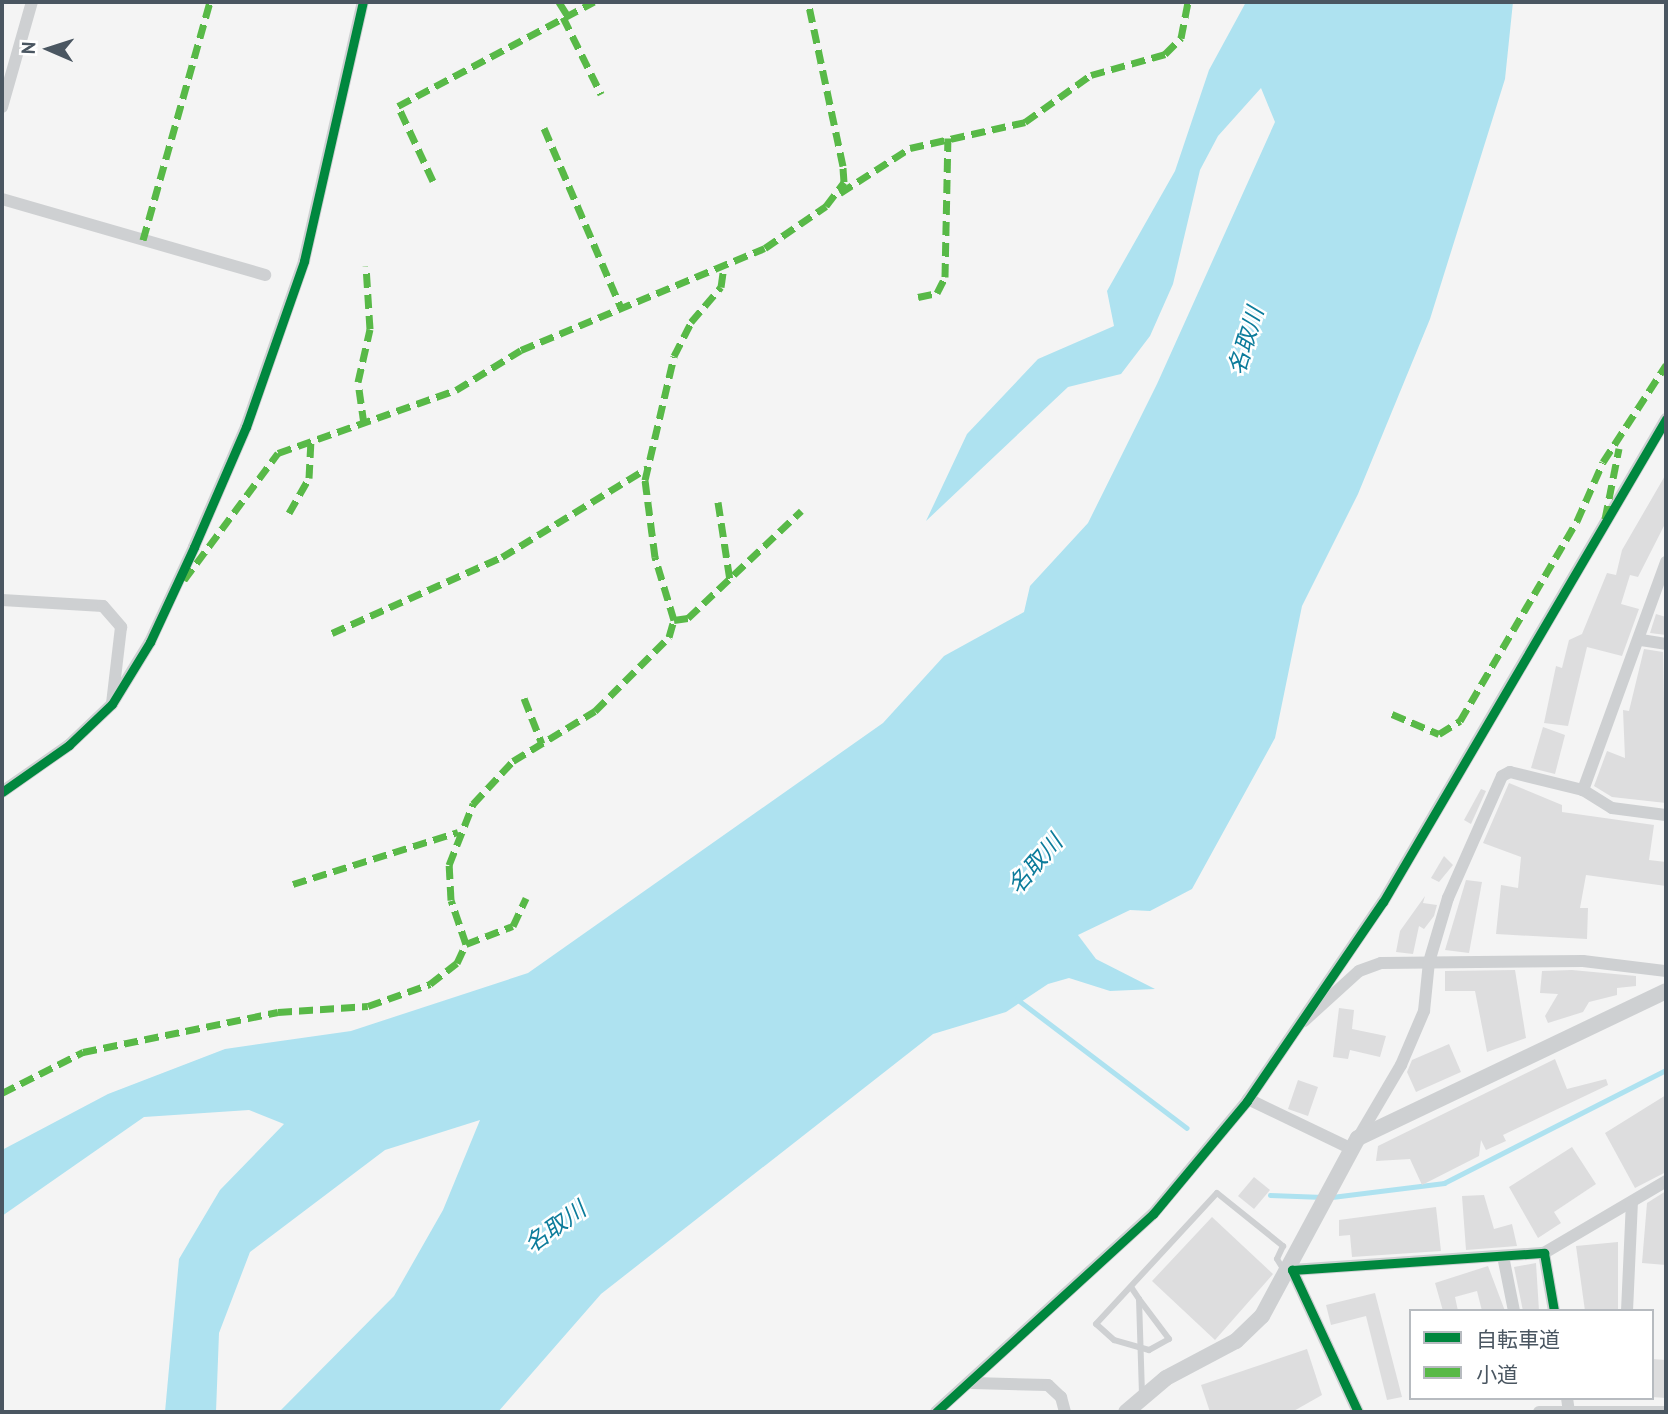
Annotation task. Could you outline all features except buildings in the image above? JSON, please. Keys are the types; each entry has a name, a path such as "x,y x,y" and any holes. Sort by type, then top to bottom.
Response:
{"street":[{"path":"2,107 32,2"},
{"path":"2,792 69,745 112,704 150,642 194,547 277,345 337,134 363,2"},
{"path":"2,199 265,275"},
{"path":"936,1412 972,1383 1153,1213 1248,1099 1383,902 1666,419"},
{"path":"1583,790 1641,640 1666,562"},
{"path":"2,600 103,606 121,627 112,704"},
{"path":"1641,640 1666,645"},
{"path":"1126,1412 1142,1397 1236,1341 1262,1316 1290,1274 1327,1186 1401,1065 1424,1011 1429,962 1465,851 1502,776 1510,772 1583,790 1612,808 1666,815"},
{"path":"1301,1022 1371,965 1583,961 1666,971"},
{"path":"1248,1099 1354,1143 1666,991"},
{"path":"1290,1274 1544,1253 1666,1181"},
{"path":"1628,1309 1632,1202"},
{"path":"1544,1253 1554,1309"},
{"path":"1503,1256 1514,1309"},
{"path":"1290,1274 1359,1412"},
{"path":"972,1383 1048,1385 1061,1396 1065,1412"},
{"path":"1539,1412 1568,1407 1622,1407 1666,1412"}],"lane":[{"path":"1131,1287 1169,1339 1141,1348 1114,1340 1096,1324 1217,1193 1283,1246 1277,1259 1290,1274"},
{"path":"1139,1299 1142,1397"}],"water":[{"name":"名取川","path":"1246,2 1513,2 1505,79 1430,319 1358,494 1302,606 1275,738 1192,889 1150,911 1130,910 1078,935 1096,959 1155,989 1110,991 1069,978 1048,984 1006,1012 933,1034 601,1294 498,1412 279,1412 394,1296 443,1210 480,1120 385,1150 250,1252 219,1333 216,1412 165,1412 179,1259 220,1190 284,1124 249,1110 144,1117 2,1216 2,1150 108,1094 225,1049 351,1031 528,973 883,723 944,656 1024,612 1030,586 1088,523 1157,384 1275,122 1261,88 1218,136 1200,170 1173,284 1150,336 1121,374 1068,387 926,521 967,434 1038,359 1114,326 1107,291 1175,171 1209,70"}],"waterway":[{"path":"1017,999 1187,1128"},
{"path":"1332,1197 1444,1183 1666,1070"},
{"path":"1270,1195 1323,1197"}],"marked path":[{"path":"143,240 210,2"},
{"path":"559,2 567,15"},
{"path":"433,181 398,106 594,2"},
{"path":"184,580 278,453 456,390 521,350 765,248 826,206 844,182 843,166 808,2"},
{"path":"840,193 910,148 1025,122 1091,75 1165,54 1181,38 1188,2"},
{"path":"563,17 601,94"},
{"path":"544,128 621,308"},
{"path":"918,297 937,293 945,277 948,138"},
{"path":"674,620 655,557 645,480 674,356 691,322 721,287 724,265"},
{"path":"364,424 358,382 370,329 366,266"},
{"path":"1392,714 1439,734 1460,721 1577,521 1603,462 1666,365"},
{"path":"289,513 309,478 311,441"},
{"path":"1605,519 1619,448"},
{"path":"332,633 502,557 647,468"},
{"path":"718,502 730,580"},
{"path":"2,1093 83,1052 278,1012 368,1006 430,984 457,963 466,944 451,900 449,865 473,804 513,761 595,711 669,637 674,620 688,618 801,511"},
{"path":"524,698 542,744"},
{"path":"293,884 458,832"},
{"path":"466,944 513,926 526,898"}],"cycle path":[{"path":"2,792 69,745 112,704 150,642 194,547 246,427 304,261 363,2"},
{"path":"936,1412 1153,1214 1247,1101 1383,902 1666,419"},
{"path":"1358,1412 1292,1270 1544,1253 1554,1309"}]}
